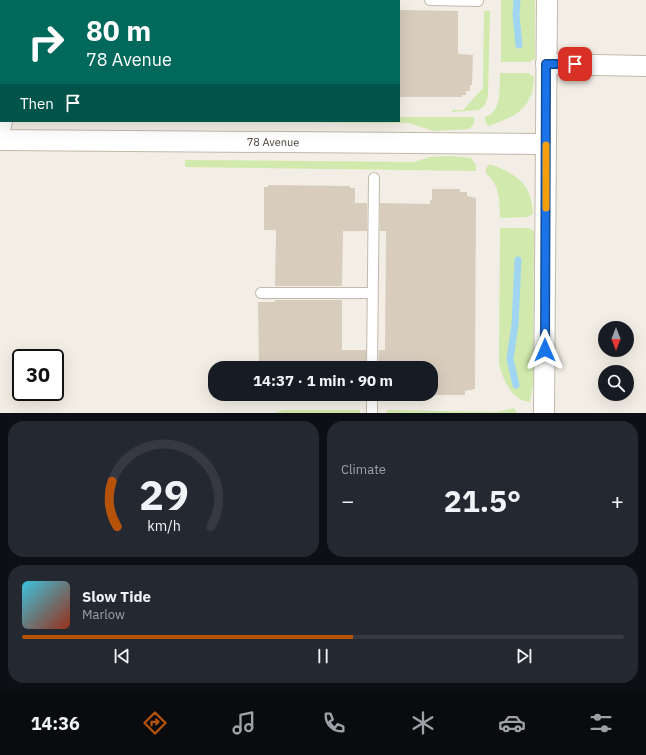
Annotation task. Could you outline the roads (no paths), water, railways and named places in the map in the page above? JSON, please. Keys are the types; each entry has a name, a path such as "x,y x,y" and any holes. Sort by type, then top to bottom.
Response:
{"street":[{"path":"544,413 546,0"},
{"path":"546,64 646,66"},
{"name":"78 Avenue","path":"0,140 546,144"}],"lane":[{"path":"430,0 478,0"},
{"path":"372,361 374,178"},
{"path":"260,292 373,293"},
{"path":"372,401 372,413"}],"waterway":[{"path":"517,0 516,15 519,45"},
{"path":"516,385 510,359 515,325 518,260"}]}
